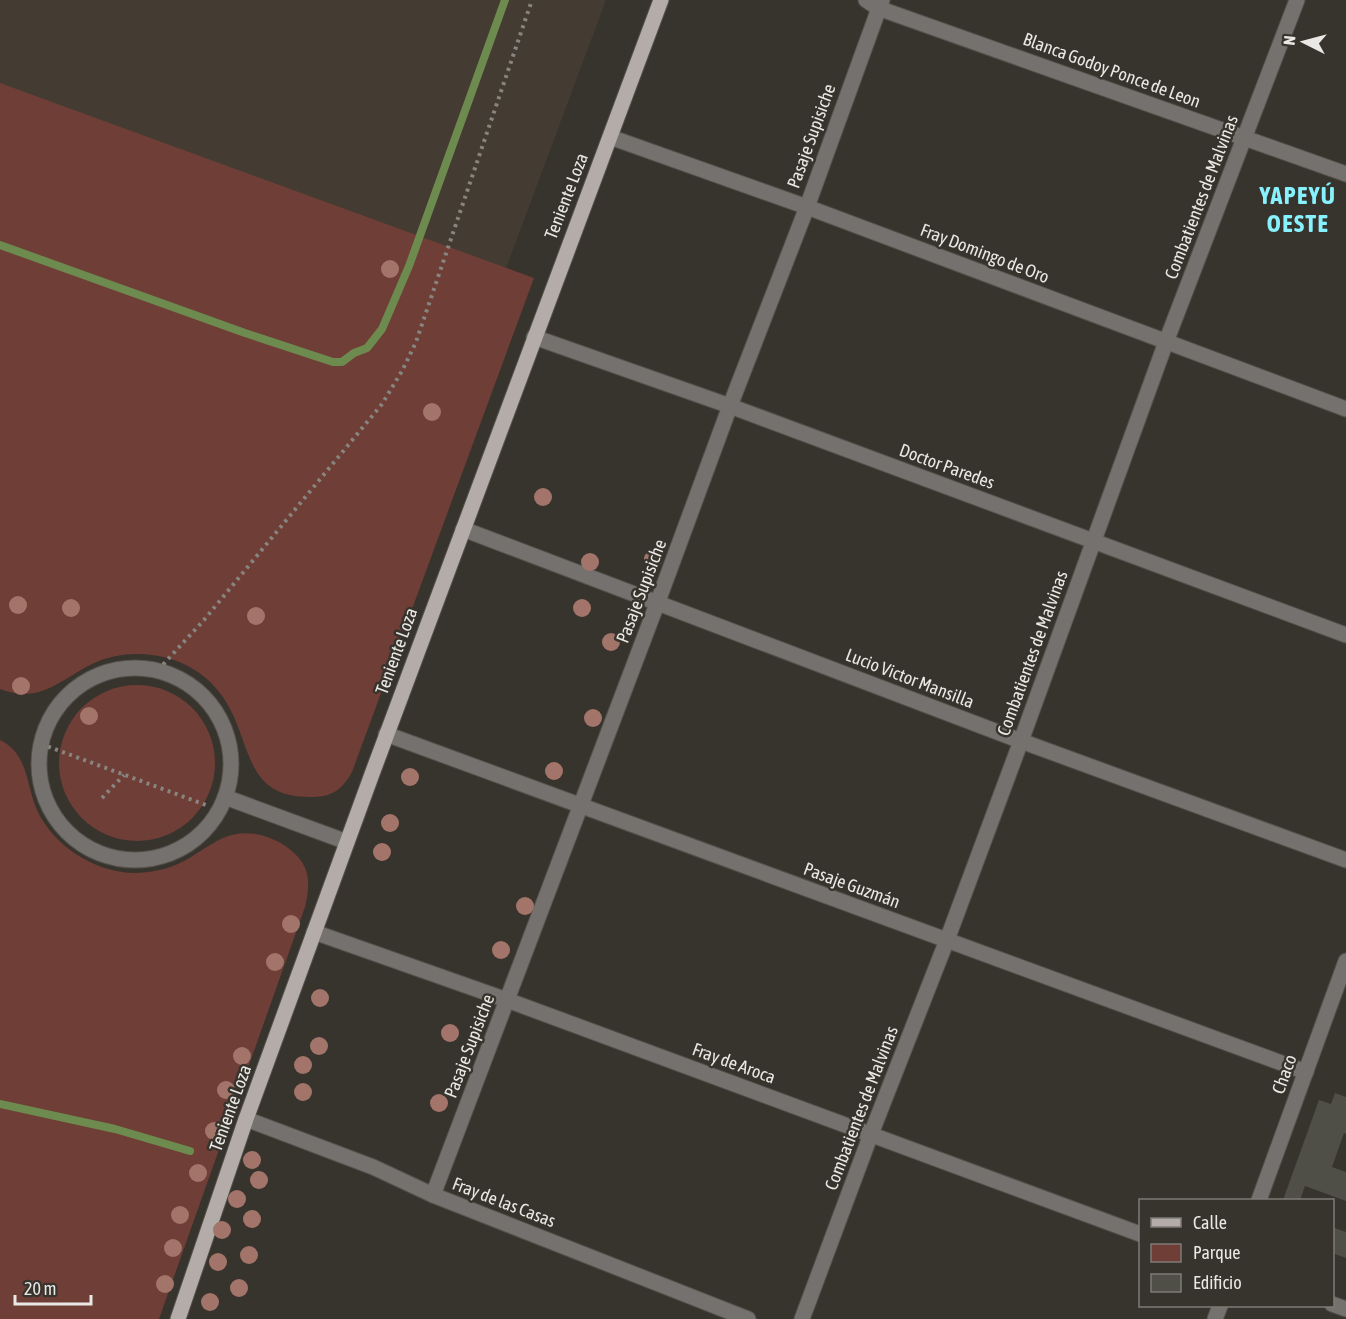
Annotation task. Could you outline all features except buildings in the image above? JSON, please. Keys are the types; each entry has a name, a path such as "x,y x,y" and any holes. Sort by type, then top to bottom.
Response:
{"main road":[{"name":"Teniente Loza","path":"178,1319 246,1119 314,932 660,0"}],"street":[{"name":"Combatientes de Malvinas","path":"802,1319 947,940 1166,342 1297,0"},
{"name":"Blanca Godoy Ponce de Leon","path":"875,3 1346,174"},
{"name":"Pasaje Supisiche","path":"433,1195 807,207 875,3"},
{"name":"Fray Domingo de Oro","path":"610,137 807,207 1346,410"},
{"name":"Doctor Paredes","path":"534,337 730,406 1346,635"},
{"name":"Lucio Victor Mansilla","path":"462,529 1021,741 1346,860"},
{"path":"138,667 158,670 185,681 207,700 219,718 230,753 231,768 222,803 202,833 165,855 151,859 122,859 95,851 70,836 52,813 39,772 41,744 54,712 66,696 81,683 118,668 138,667"},
{"name":"Pasaje Guzmán","path":"387,734 1305,1071"},
{"path":"222,803 347,842"},
{"name":"Fray de Aroca","path":"314,932 507,1000 1139,1234"},
{"name":"Chaco","path":"1259,1199 1346,961"},
{"name":"Fray de las Casas","path":"246,1119 373,1167 433,1195 748,1319"}],"path":[{"path":"158,670 204,620 382,404 402,371 416,342 532,0"},
{"path":"41,744 124,775 222,803"},
{"path":"102,798 124,775"}],"shaded area":[{"path":"0,0 606,0 317,775 229,672 0,577"}],"green space":[{"path":"0,83 534,278 352,772 345,783 331,794 319,797 292,796 277,791 266,783 251,761 231,710 222,696 200,673 170,659 143,654 116,656 92,664 49,689 27,694 0,689"},
{"path":"137,685 152,686 167,691 192,708 209,733 214,748 214,778 209,793 192,818 167,835 152,840 137,841 122,840 107,835 82,818 65,793 60,778 59,763 60,748 65,733 82,708 107,691 122,686"},
{"path":"0,740 16,752 21,760 35,805 49,830 70,850 95,864 129,873 159,870 180,863 223,838 251,833 270,838 287,847 300,859 308,878 305,907 159,1319 0,1319"}],"waterway":[{"path":"0,245 245,333 333,362 342,362 354,353 367,348 382,329 409,266 505,0"},
{"path":"0,1104 115,1129 190,1151"}],"district":[{"name":"YAPEYÚ OESTE","path":"1298,209"}]}
